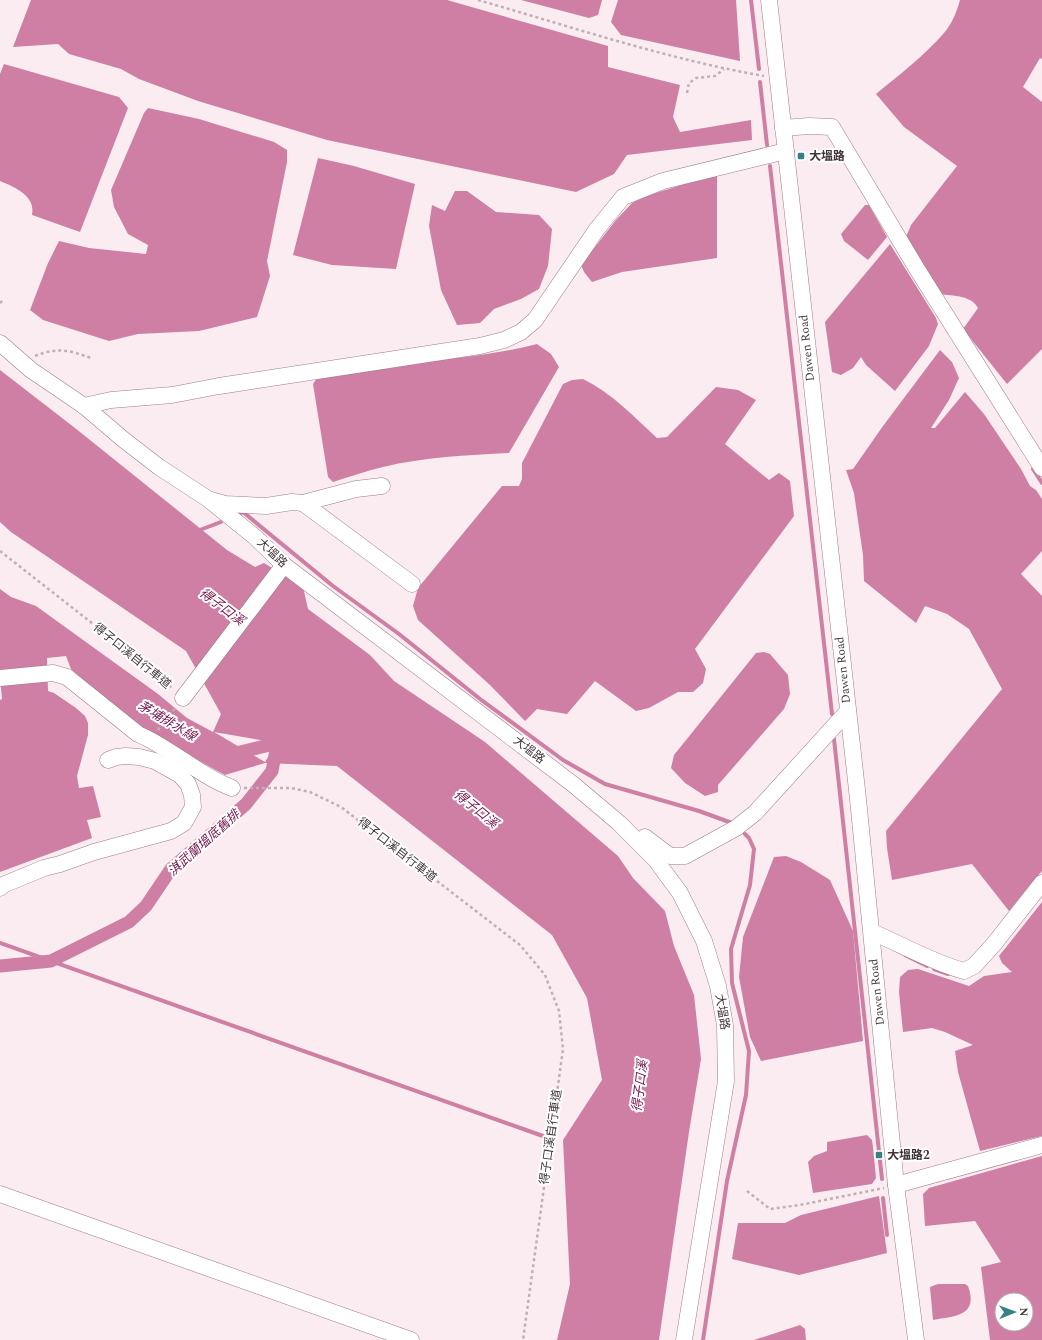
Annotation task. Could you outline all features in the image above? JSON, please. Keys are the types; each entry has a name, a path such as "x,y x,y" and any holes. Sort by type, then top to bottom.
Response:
{"street":[{"name":"Dawen Road","path":"769,0 776,78 786,151 872,932 896,1186 916,1340"},
{"path":"783,128 809,126 832,127 917,269 1042,468"},
{"path":"84,406 111,400 172,395 219,386 480,346 504,340 521,332 536,320 596,229 623,197 663,181 786,151"},
{"name":"大塭路","path":"0,343 23,363 84,406 159,467 208,499 255,537 284,565 574,785 619,824 655,859 680,893 704,941 718,986 725,1025 726,1081 684,1340"},
{"path":"208,499 225,504 266,506 292,502 303,503 356,489 382,486"},
{"path":"303,503 412,584"},
{"path":"183,698 284,565"},
{"path":"0,678 53,673 67,677 126,726 219,783 232,788"},
{"path":"619,824 632,827 670,856 685,856 736,828 756,814 824,736 848,711"},
{"path":"0,888 3,885 44,868 94,852 171,831 184,823 193,807 192,796 188,784 180,776 155,761 126,756 108,760"},
{"path":"872,932 915,953 946,966 964,971 974,966 994,944 1042,883"},
{"path":"896,1186 1042,1145"},
{"path":"0,1194 411,1340"}],"path":[{"path":"478,0 724,69 776,78"},
{"path":"687,93 689,83 692,80 696,78 715,76 724,69"},
{"path":"0,303 3,300"},
{"path":"23,363 43,353 57,349 66,350 90,358"},
{"name":"得子口溪自行車道","path":"0,551 162,678 183,698"},
{"path":"151,740 183,698"},
{"name":"得子口溪自行車道","path":"232,788 291,788 310,792 341,807 520,945 545,975 559,1011 563,1049 523,1340"},
{"path":"747,1191 770,1209 800,1205 896,1186"}],"water":[{"path":"31,0 447,0 608,46 608,67 680,85 673,117 680,132 751,120 752,140 627,155 614,174 576,192 327,140 198,101 139,79 121,69 69,54 58,44 13,47"},
{"path":"521,0 602,0 598,15 589,18"},
{"path":"618,0 736,0 740,61 621,35 611,22"},
{"path":"960,0 1042,0 1042,59 1040,58 1023,87 1042,102 1042,349 1007,384 963,329 978,308 966,298 940,294 906,237 911,225 957,166 904,127 876,94 920,57 944,33 954,17"},
{"path":"4,64 119,97 128,108 80,232 32,215 31,203 28,197 18,189 0,181 0,74"},
{"path":"148,108 199,119 274,142 287,150 287,162 267,261 270,276 257,317 199,331 138,334 109,341 43,320 30,310 48,263 59,241 89,248 146,254 148,245 128,234 114,207 111,190 144,113"},
{"path":"318,158 354,166 415,184 396,269 332,265 293,255"},
{"path":"717,174 717,258 622,272 592,282 584,272 581,265 616,220 632,203 646,196"},
{"path":"455,191 467,191 496,212 539,215 552,229 548,266 539,289 521,299 494,309 480,323 457,325 441,290 429,226 432,205 445,211"},
{"path":"865,205 869,205 887,237 868,260 844,241 841,234"},
{"path":"890,244 936,318 938,324 929,346 895,391 866,365 861,357 853,368 841,375 832,372 825,322"},
{"path":"537,344 551,354 559,367 509,453 414,461 377,469 333,482 328,477 313,384 317,378 404,364 488,354"},
{"path":"940,350 952,362 959,378 949,400 931,428 935,428 965,392 984,414 1021,469 1030,486 1036,490 1042,499 1042,551 1021,574 1042,596 1042,871 1009,911 972,864 892,880 887,848 886,831 1002,689 969,629 947,614 925,606 916,623 864,581 863,555 854,493 846,470 853,469"},
{"name":"得子口溪","path":"0,370 227,550 255,567 264,563 303,587 308,609 370,655 394,681 485,742 618,856 633,878 665,911 674,946 694,995 701,1059 659,1340 557,1340 570,1284 563,1140 602,1080 587,998 552,935 337,766 265,763 225,775 135,726 71,669 66,656 47,658 48,691 54,693 76,708 85,716 88,723 88,735 77,776 79,788 93,786 101,817 87,820 92,838 0,872 0,700 2,699 0,677 0,589 11,597 36,606 158,694 187,718 213,732 221,714 186,651 11,532 0,522","holes":["214,732 277,743 265,762"]},
{"path":"583,379 613,398 657,438 667,437 716,387 738,390 756,400 725,444 769,480 779,473 790,481 794,516 695,649 706,669 703,683 693,692 678,692 649,708 636,711 595,681 567,714 537,709 525,721 490,685 418,620 413,606 418,588 502,486 519,486 522,479 522,463 563,384 572,380"},
{"path":"764,652 770,654 788,675 790,694 784,709 718,785 718,792 705,796 685,783 671,768 674,755 756,653"},
{"path":"786,856 801,862 830,880 853,931 863,1041 761,1061 750,1037 739,977 743,937 774,857"},
{"path":"1042,902 1042,1136 980,1151 958,1072 955,1051 973,1045 945,1032 932,1028 903,1032 899,992 900,977 908,970 918,969 969,986 984,976 1012,972 1002,963 999,956"},
{"path":"867,1135 872,1140 873,1147 876,1178 872,1184 813,1193 808,1162 814,1156 827,1151 827,1142"},
{"path":"1042,1156 1042,1340 990,1340 981,1267 1001,1262 975,1221 925,1226 923,1194 929,1188"},
{"path":"879,1196 887,1253 799,1275 732,1259 738,1223 785,1223 801,1215"},
{"path":"938,1284 965,1284 968,1286 971,1296 968,1309 957,1315 933,1320 930,1287"},
{"path":"800,1325 805,1329 806,1340 754,1340"}],"waterway":[{"path":"751,0 759,69"},
{"path":"760,82 767,145"},
{"path":"770,166 832,714"},
{"path":"1033,469 1042,483"},
{"path":"241,513 243,512 333,586 399,634 480,699 563,760 605,784 699,811 732,823"},
{"path":"197,531 221,522"},
{"name":"茅埔排水線","path":"228,755 278,743 293,735"},
{"path":"834,739 882,1179"},
{"name":"淇武蘭塭底舊排","path":"0,966 51,961 129,922 146,906 171,869 246,804 272,771 277,745"},
{"path":"703,1340 727,1181 746,1095 749,1051 732,983 731,949 750,885 754,849 749,838 745,834"},
{"path":"0,943 543,1136"},
{"path":"905,955 927,966"},
{"path":"934,969 948,974"},
{"path":"883,1198 887,1235"}],"place":[{"name":"大塭路","path":"801,156"},
{"name":"大塭路2","path":"879,1155"}]}
